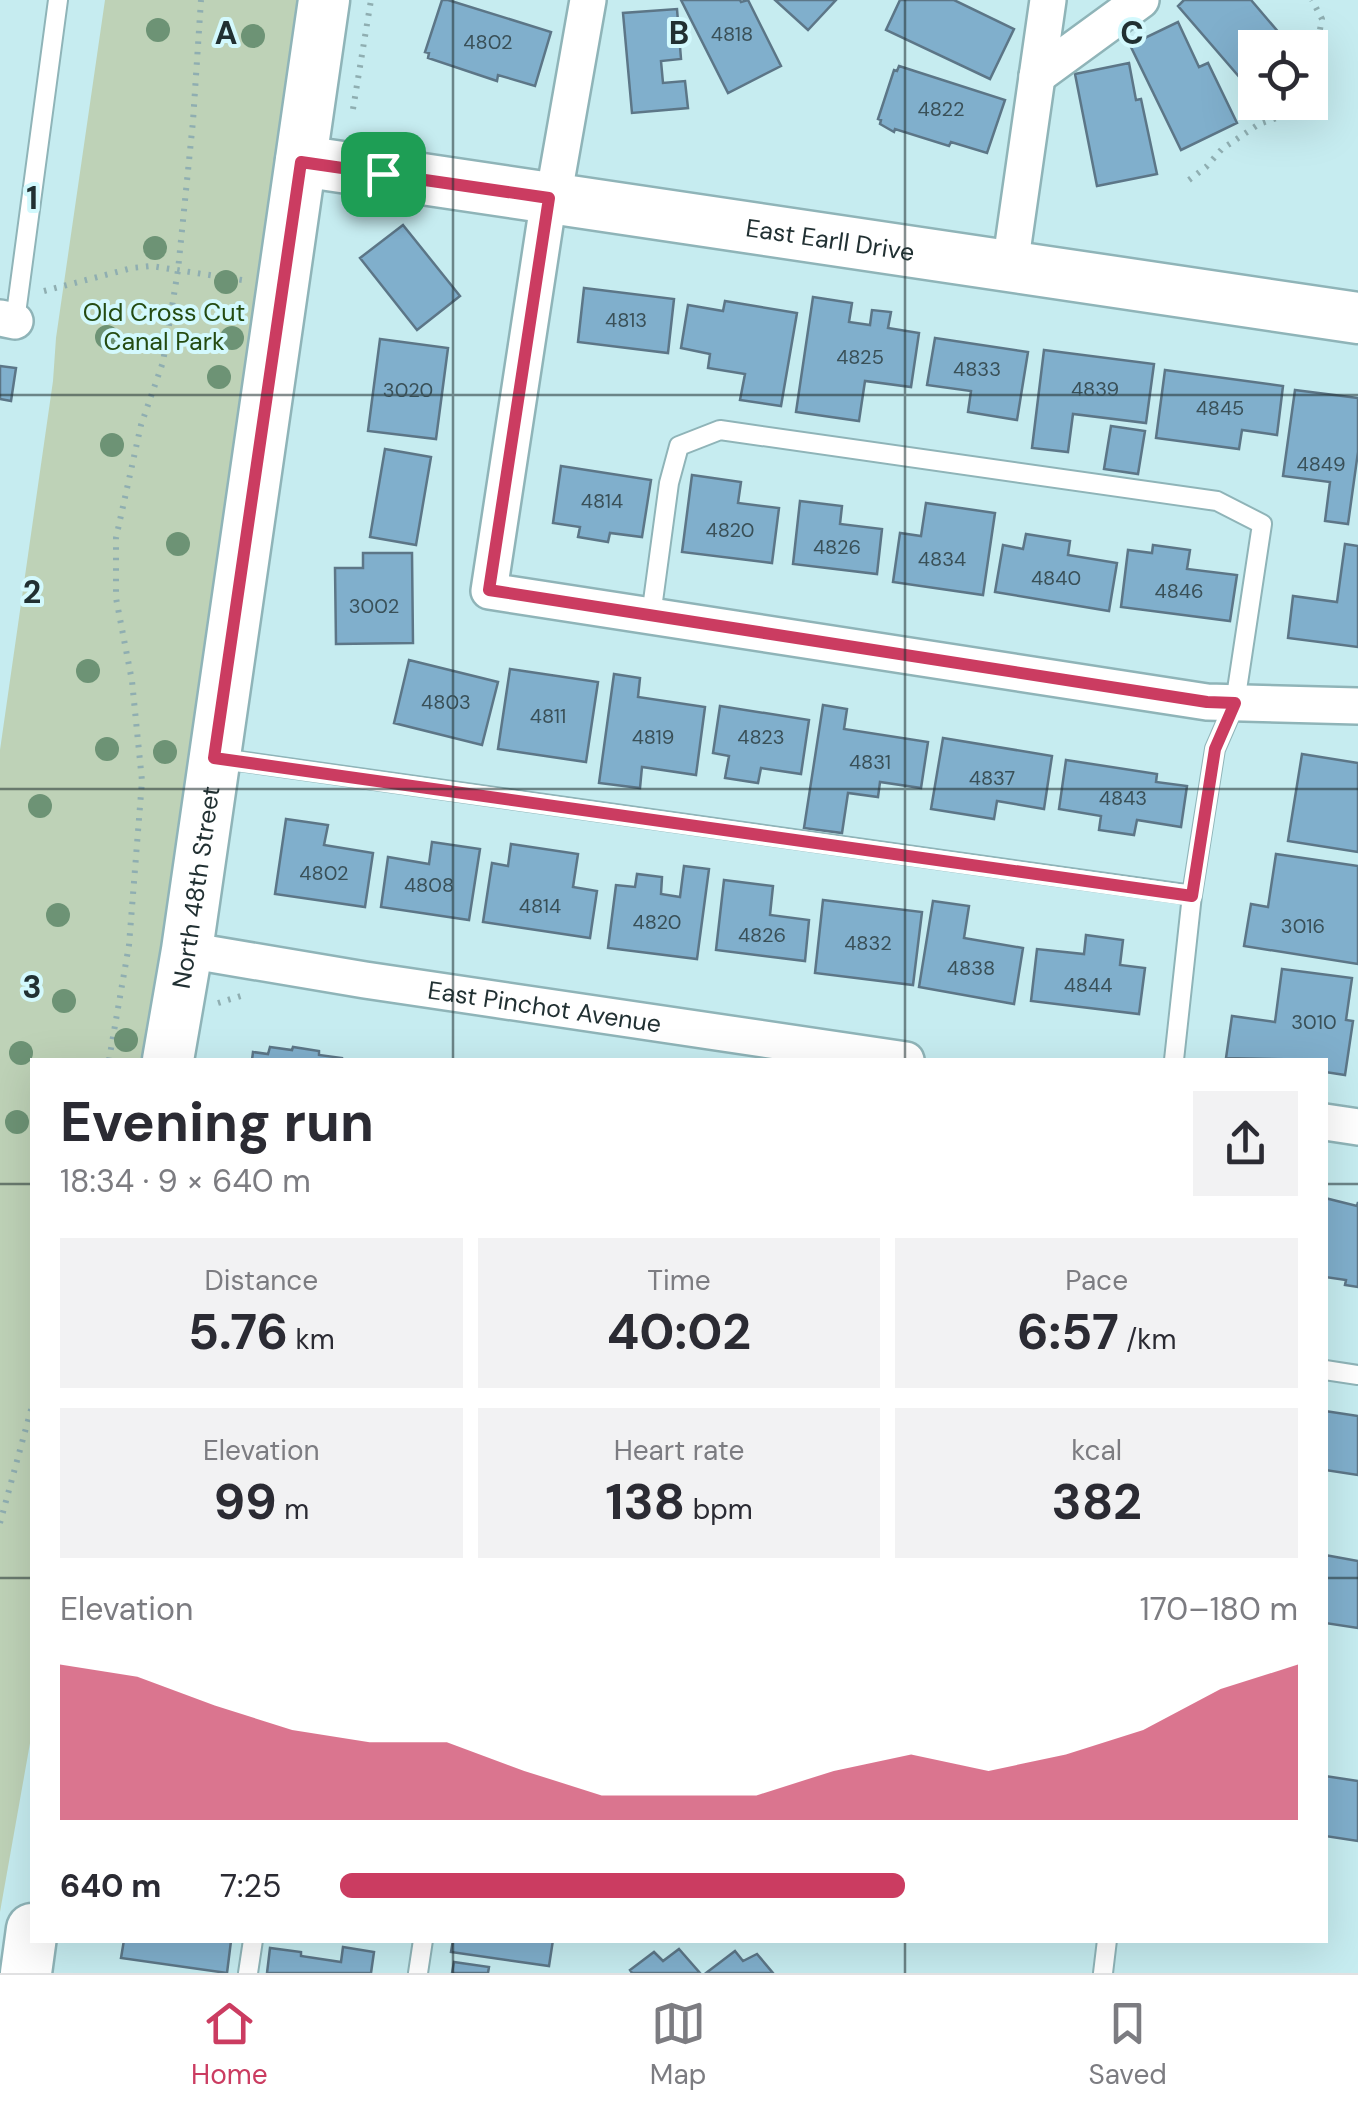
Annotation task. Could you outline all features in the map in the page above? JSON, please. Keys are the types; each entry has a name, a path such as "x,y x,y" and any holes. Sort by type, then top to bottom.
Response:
{"street":[{"name":"North 48th Street","path":"168,1058 324,0"},
{"path":"588,0 551,198 489,590 1207,702 1358,706"},
{"path":"1010,266 1048,0"},
{"path":"1037,76 1141,0"},
{"name":"East Earll Drive","path":"301,162 1358,318"},
{"name":"East Pinchot Avenue","path":"187,950 892,1058"},
{"path":"1328,1122 1358,1127"},
{"path":"26,1973 30,1943"}],"lane":[{"path":"11,312 58,0"},
{"path":"651,616 669,483 679,446 720,430 1217,501 1262,524 1235,703 1215,749 1192,896 1174,1058"},
{"path":"214,758 1192,896"},
{"path":"1328,1370 1358,1375"},
{"path":"248,1973 252,1943"},
{"path":"418,1973 423,1943"},
{"path":"1103,1973 1108,1943"}],"path":[{"path":"109,1058 128,945 142,781 132,681 116,598 116,538 142,425 163,362 178,270 201,0"},
{"path":"352,112 371,0"},
{"path":"1312,0 1322,19 1320,30"},
{"path":"1189,180 1222,149 1271,120"},
{"path":"11,312 132,268 152,266 283,286"},
{"path":"212,1006 233,997 260,993"},
{"path":"0,1523 30,1413"}],"green space":[{"name":"Old Cross Cut Canal Park","path":"105,0 310,0 149,1058 30,1058 30,1743 0,1912 0,750"}],"building":[{"path":"442,0 551,32 535,86 498,75 497,81 428,58 429,53 425,52"},
{"path":"681,0 748,0 781,66 728,93"},
{"path":"775,0 836,0 808,30"},
{"path":"900,0 954,0 1014,29 990,79 886,30"},
{"path":"1184,0 1251,0 1277,30 1238,30 1238,75 1178,6"},
{"path":"677,9 681,59 661,61 663,83 685,81 688,108 632,113 623,13"},
{"path":"1178,22 1199,67 1208,63 1237,123 1181,150 1130,45"},
{"path":"1129,63 1157,174 1097,186 1075,74"},
{"path":"899,66 1005,100 987,153 895,129 894,132 880,124 878,119 894,70"},
{"path":"403,225 460,296 417,330 360,258"},
{"path":"584,288 674,299 668,353 578,342"},
{"path":"813,297 852,303 849,322 870,325 872,310 891,312 888,328 919,333 911,387 865,381 859,421 796,412"},
{"path":"725,301 797,313 781,406 740,400 745,374 708,368 710,354 681,348 688,305 723,311"},
{"path":"935,338 1028,352 1017,420 968,412 971,391 927,385"},
{"path":"380,339 448,348 436,439 368,431"},
{"path":"1044,350 1154,364 1146,423 1073,414 1068,452 1032,448"},
{"path":"0,366 16,368 11,401 0,399"},
{"path":"1165,370 1283,386 1277,435 1242,430 1239,449 1156,438"},
{"path":"1295,390 1358,398 1358,452 1348,524 1325,521 1330,482 1283,476"},
{"path":"1111,426 1145,431 1138,474 1104,469"},
{"path":"385,449 431,457 416,545 370,537"},
{"path":"561,466 651,480 642,537 610,533 608,542 578,537 580,527 553,523"},
{"path":"692,475 741,482 738,503 779,508 772,563 682,552"},
{"path":"800,501 842,506 840,524 882,529 877,574 793,564"},
{"path":"926,503 995,513 983,595 893,582 900,533 921,536"},
{"path":"1026,534 1070,541 1068,555 1117,563 1109,611 995,592 1003,545 1023,549"},
{"path":"1345,544 1358,546 1358,647 1288,638 1293,596 1337,602"},
{"path":"1153,545 1190,550 1187,569 1237,575 1230,621 1121,607 1128,550 1152,553"},
{"path":"363,553 412,553 413,643 336,644 335,568 363,568"},
{"path":"409,660 498,682 482,745 394,723"},
{"path":"510,669 598,682 586,762 498,749"},
{"path":"614,674 640,678 638,697 705,707 696,775 642,767 640,788 599,783"},
{"path":"823,705 847,709 844,729 928,742 921,788 880,782 878,797 848,793 842,833 804,828"},
{"path":"720,706 809,720 801,774 761,768 758,783 725,778 729,756 713,753"},
{"path":"943,738 1052,756 1044,809 997,801 994,819 931,809"},
{"path":"1302,754 1358,763 1358,852 1288,841"},
{"path":"1066,760 1157,774 1156,782 1187,786 1181,827 1137,820 1134,835 1099,830 1101,816 1059,809"},
{"path":"286,819 328,825 324,845 373,853 365,907 275,894"},
{"path":"432,842 480,849 469,920 381,907 388,857 429,864"},
{"path":"511,844 578,854 573,887 597,891 590,938 483,922 492,863 508,866"},
{"path":"1276,854 1358,866 1358,964 1244,946 1251,904 1268,907"},
{"path":"684,866 709,869 697,959 608,948 616,885 635,887 637,874 662,877 661,894 680,897"},
{"path":"724,880 773,886 770,915 809,920 805,961 716,950"},
{"path":"823,900 922,912 913,985 815,973"},
{"path":"933,901 969,906 964,938 1023,948 1014,1004 919,987"},
{"path":"1086,935 1123,940 1120,965 1145,968 1139,1014 1031,1001 1037,949 1084,954"},
{"path":"1282,969 1352,978 1346,1020 1353,1021 1345,1075 1328,1072 1328,1058 1226,1058 1232,1016 1275,1022"},
{"path":"270,1047 293,1047 342,1058 252,1058 253,1052 268,1054"},
{"path":"1328,1199 1357,1206 1358,1202 1358,1287 1345,1285 1346,1280 1328,1277"},
{"path":"1328,1411 1358,1416 1358,1475 1328,1470"},
{"path":"1328,1556 1358,1561 1358,1628 1328,1623"},
{"path":"1328,1776 1358,1781 1358,1841 1328,1836"},
{"path":"124,1943 231,1943 227,1973 121,1958"},
{"path":"452,1943 553,1943 549,1966 451,1952"},
{"path":"343,1947 374,1952 371,1973 267,1973 270,1948 341,1962"},
{"path":"679,1949 700,1973 630,1970 654,1952 663,1961"},
{"path":"735,1951 743,1961 757,1954 773,1973 706,1973"},
{"path":"454,1962 489,1967 488,1973 452,1973"}],"route":[{"path":"301,162 383,174 549,198 489,590 1207,702 1235,703 1215,749 1192,896 214,758 301,162"}]}
